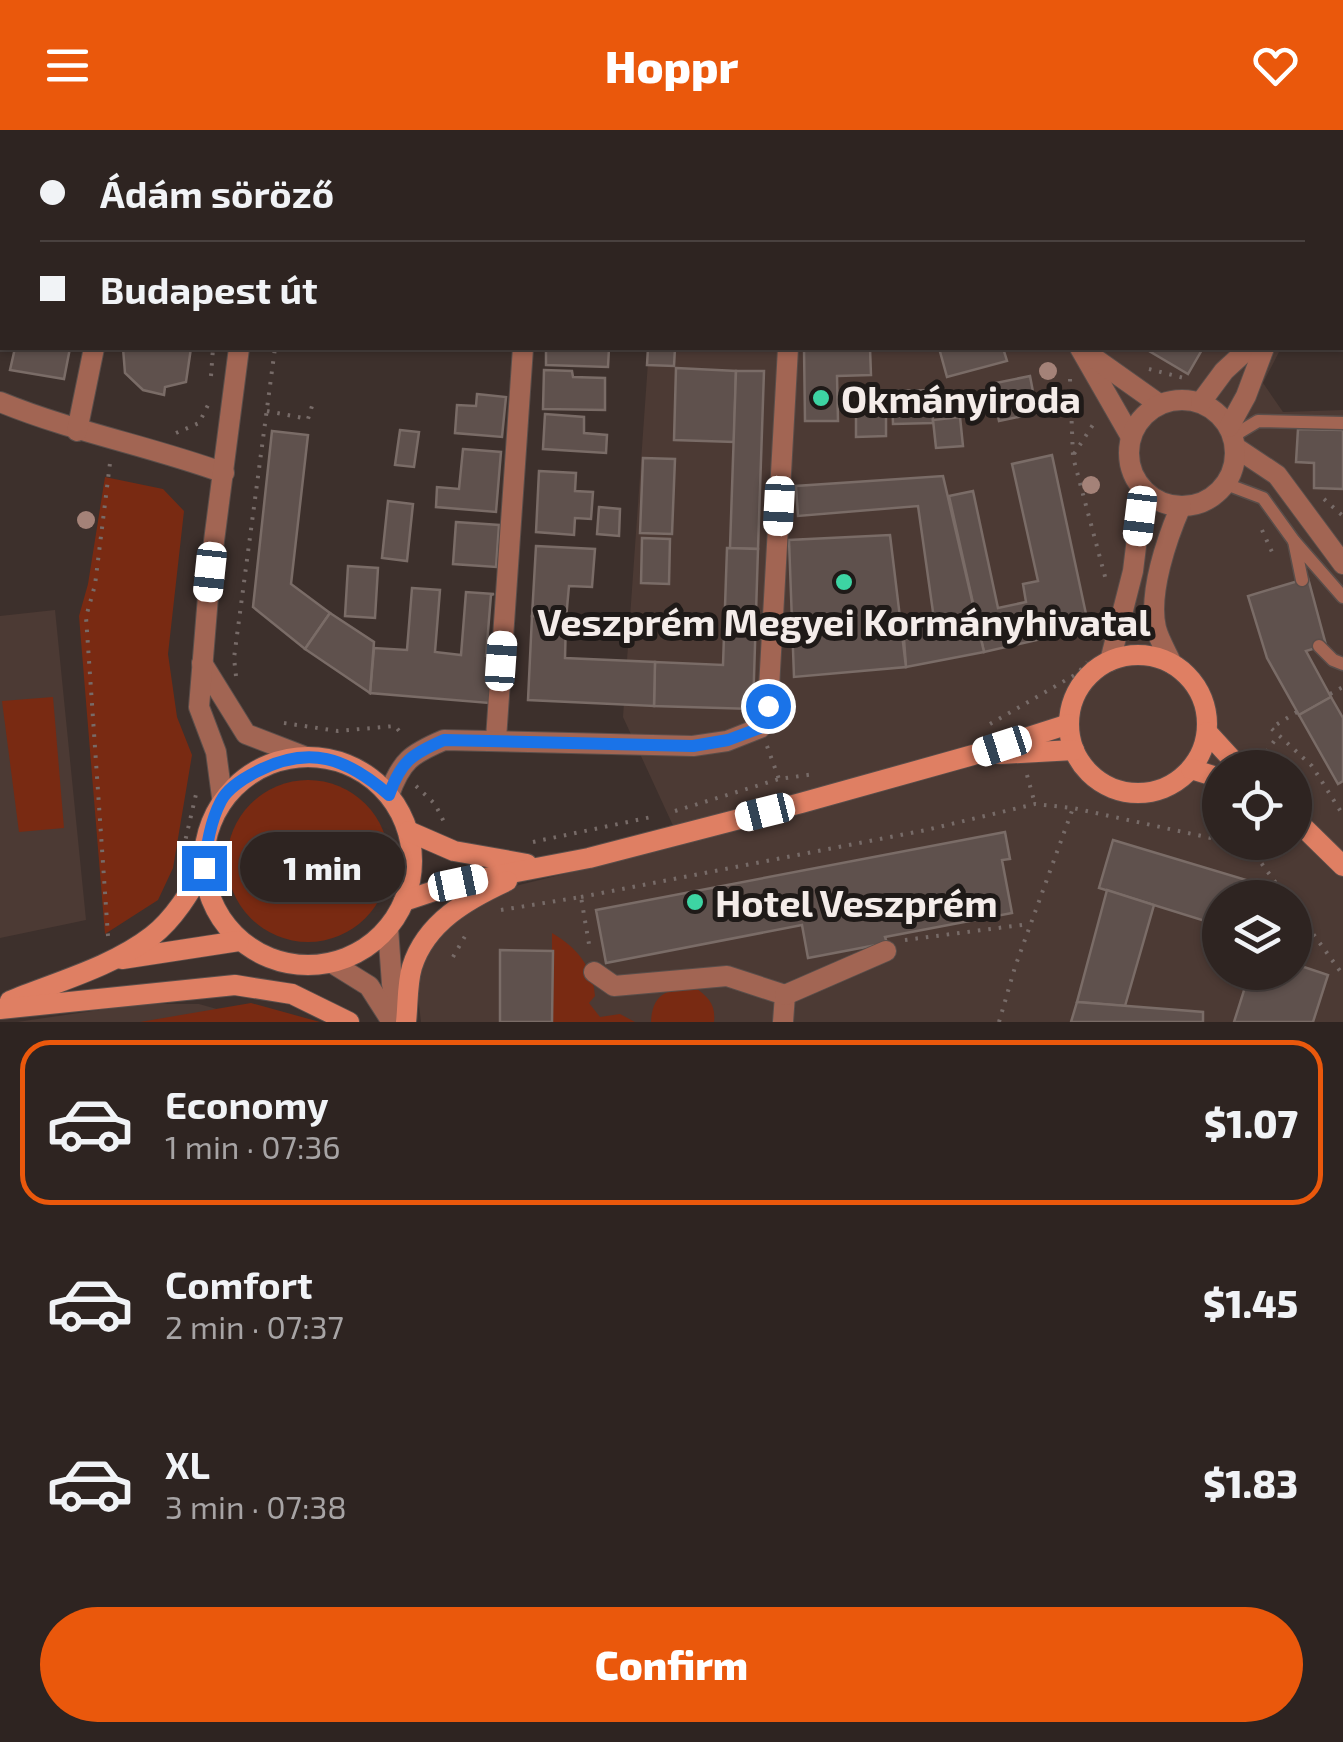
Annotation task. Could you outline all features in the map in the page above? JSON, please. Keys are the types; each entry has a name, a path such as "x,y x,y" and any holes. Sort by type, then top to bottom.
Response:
{"main road":[{"path":"1141,656 1172,664 1188,676 1200,693 1207,732 1202,752 1191,769 1172,784 1150,792 1127,792 1105,785 1074,750 1069,724 1080,686 1100,660 1141,656"},
{"path":"404,900 458,883 588,858 973,755 1069,724"},
{"path":"1207,732 1224,750"},
{"path":"973,755 1074,750"},
{"path":"306,757 346,764 364,773 389,795 408,830 413,867 404,900 388,928 348,957 332,963 288,963 239,941 212,906 204,868 208,834 222,797 248,776 275,762 306,757"},
{"path":"1191,769 1202,772"},
{"path":"408,830 454,851 539,866"},
{"path":"1312,836 1343,866"},
{"path":"399,1022 412,967 430,934 463,902 539,866"},
{"path":"0,1007 110,960 153,936 185,900 204,868"},
{"path":"110,960 239,941"},
{"path":"0,1007 235,985 292,994 349,1022"}],"street":[{"path":"78,431 94,350"},
{"path":"222,797 216,752 200,707 201,660 238,350"},
{"path":"496,739 523,350"},
{"path":"389,795 398,770 417,752 444,740 693,746 728,740 760,728 768,706 788,350"},
{"path":"1082,350 1130,437"},
{"path":"1084,350 1159,404"},
{"path":"1200,402 1224,371 1248,350"},
{"path":"1232,437 1263,350"},
{"path":"1180,399 1200,402 1222,416 1232,437 1234,466 1226,484 1198,504 1160,502 1143,489 1130,465 1130,437 1137,424 1159,404 1180,399"},
{"path":"0,402 113,442 171,454 224,472"},
{"path":"1232,437 1277,475 1343,564"},
{"path":"1100,660 1132,571 1143,489"},
{"path":"1172,664 1156,627 1159,572 1168,536 1182,506"},
{"path":"201,660 246,734 306,757"},
{"path":"388,928 399,1022"},
{"path":"594,972 614,986 727,976 786,996 886,951"},
{"path":"332,963 369,986 399,1022"},
{"path":"783,1022 786,996"}],"lane":[{"path":"1232,437 1258,421 1343,423"},
{"path":"1226,484 1263,498 1294,542 1343,597"},
{"path":"1294,542 1302,580"},
{"path":"1319,646 1343,664"}],"path":[{"path":"210,385 214,350"},
{"path":"237,686 234,658 275,350"},
{"path":"1055,350 1071,380 1073,457 1110,596"},
{"path":"1148,368 1189,379 1202,376 1210,360 1224,371"},
{"path":"1073,457 1109,400"},
{"path":"176,433 199,423 209,403"},
{"path":"267,411 308,420 312,406"},
{"path":"113,442 95,585 86,617 109,942 119,936"},
{"path":"989,725 1100,660"},
{"path":"1330,694 1343,687"},
{"path":"1297,712 1271,728 1312,766 1343,815"},
{"path":"282,723 338,731 395,726 417,752"},
{"path":"760,728 779,779"},
{"path":"1267,750 1278,735"},
{"path":"398,770 435,804 448,829"},
{"path":"1026,772 1035,804"},
{"path":"520,845 668,813 779,779 820,773"},
{"path":"178,874 198,785"},
{"path":"499,910 926,830 1035,804 1073,808 1202,836"},
{"path":"999,1022 1073,808"},
{"path":"581,897 594,972"},
{"path":"886,951 905,940 1030,924"},
{"path":"452,957 468,930"},
{"path":"1312,932 1343,974"}],"shaded area":[{"path":"649,350 1280,350 1263,383 1283,412 1343,410 1343,1022 421,1022 415,972 431,939 487,893 682,845 623,717"},
{"path":"105,477 163,489 184,511 168,654 177,717 192,755 173,868 158,900 105,934 79,616"},
{"path":"55,610 86,920 0,938 0,616"},
{"path":"53,697 64,828 19,832 2,701"},
{"path":"308,780 339,786 365,804 383,830 389,861 383,892 365,918 339,936 308,942 277,936 251,918 233,892 227,861 233,830 251,804 277,786"},
{"path":"552,933 576,951 587,967 595,996 589,1003 600,1017 620,1014 635,1022 552,1022"},
{"path":"694,987 710,1002 714,1022 651,1022 654,1005 663,994"},
{"path":"251,1003 320,1022 140,1022"},
{"path":"141,1004 199,1004 263,1022 17,1022"}],"building":[{"path":"15,350 70,350 64,379 10,370"},
{"path":"123,350 191,350 186,382 165,387 164,395 143,390 125,373"},
{"path":"546,350 609,350 608,367 546,365"},
{"path":"648,350 675,350 674,366 647,365"},
{"name":"Okmányiroda","path":"804,350 870,350 871,375 837,376 838,421 805,421"},
{"path":"940,350 1004,350 1007,361 947,377"},
{"path":"1147,350 1202,350 1188,374"},
{"path":"676,368 736,371 734,442 674,440"},
{"path":"544,370 572,371 573,377 605,378 605,410 543,409"},
{"path":"736,371 764,371 758,549 730,548"},
{"path":"1030,376 1037,413 999,421 991,384"},
{"path":"932,390 933,423 893,424 892,391"},
{"path":"477,394 506,397 502,437 455,433 457,405 476,406"},
{"path":"856,411 886,411 886,436 856,437"},
{"path":"545,414 584,417 584,433 607,435 606,453 543,449"},
{"path":"960,417 963,446 936,448 933,420"},
{"path":"1298,429 1343,430 1343,489 1314,488 1314,463 1296,462"},
{"path":"400,430 419,432 414,467 395,465"},
{"path":"272,431 308,435 291,584 330,613 305,649 253,607"},
{"path":"463,449 501,452 496,512 436,507 437,487 459,489"},
{"path":"1052,455 1089,628 984,652 949,496 973,491 998,608 1026,602 1023,584 1038,581 1012,464"},
{"path":"643,458 675,459 672,534 640,533"},
{"path":"539,471 576,473 575,491 593,492 591,519 575,518 574,535 536,532"},
{"path":"943,476 984,652 906,667 903,625 934,619 918,506 798,516 796,486"},
{"path":"388,501 413,504 407,561 382,558"},
{"path":"599,507 620,509 619,536 597,534"},
{"path":"456,522 499,525 496,567 453,564"},
{"name":"Veszprém Megyei Kormányhivatal","path":"890,535 906,667 794,677 789,540"},
{"path":"642,538 670,539 669,584 641,583"},
{"path":"536,546 595,549 592,587 569,586 566,619 532,616"},
{"path":"727,548 758,549 753,709 654,706 655,662 723,665"},
{"path":"348,566 378,568 375,618 345,616"},
{"path":"1308,578 1326,645 1306,651 1331,697 1299,715 1267,658 1248,596"},
{"path":"412,588 440,590 435,652 461,655 466,592 494,594 486,656 493,657 489,703 370,693 374,648 407,650"},
{"path":"330,613 374,642 370,693 305,649"},
{"path":"532,616 566,619 565,658 655,662 654,706 528,700"},
{"path":"1331,697 1343,718 1343,781 1338,784 1299,715"},
{"path":"1005,832 1010,859 1002,860 1012,913 885,937 887,943 808,958 802,925 606,963 596,910"},
{"path":"1113,840 1246,880 1202,880 1202,920 1099,888"},
{"path":"1107,890 1154,905 1125,1006 1077,1002"},
{"path":"500,950 553,951 552,1022 500,1022"},
{"path":"1312,970 1328,975 1313,1022 1234,1022 1244,990 1312,990"},
{"path":"1077,1002 1203,1012 1203,1022 1071,1022"}],"place":[{"name":"Okmányiroda","path":"821,398"},
{"name":"Veszprém Megyei Kormányhivatal","path":"844,582"},
{"name":"Hotel Veszprém","path":"695,902"}],"route":[{"path":"204,868 208,834 222,797 248,776 275,762 326,758 364,773 389,795 398,770 417,752 444,740 693,746 728,740 760,728 768,706"}]}
